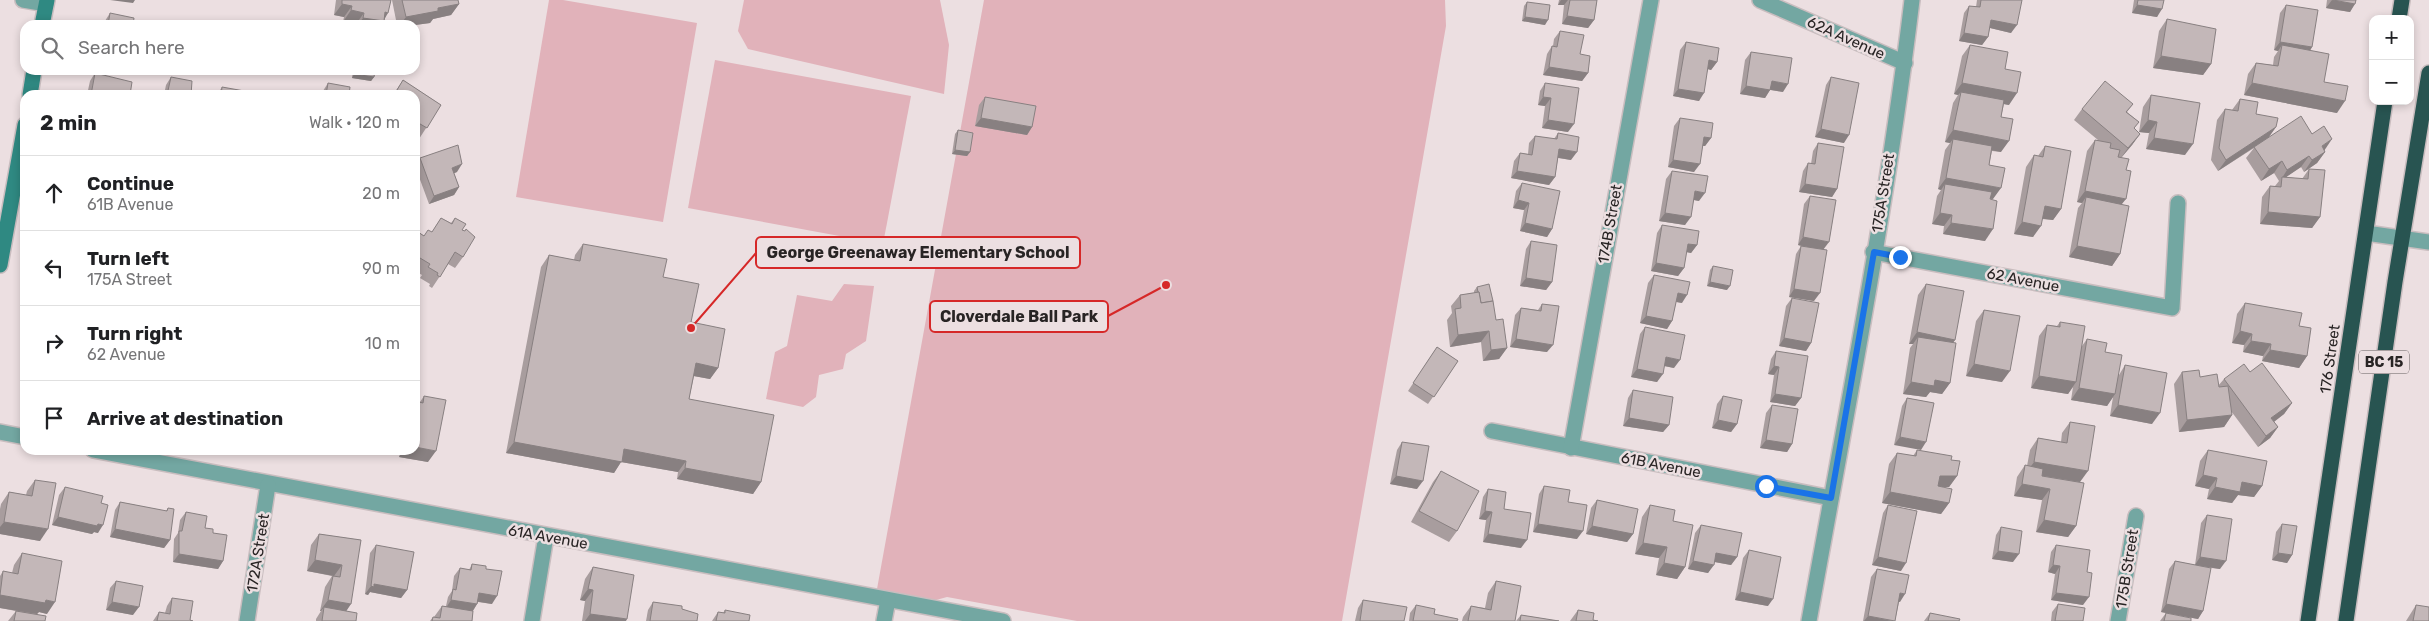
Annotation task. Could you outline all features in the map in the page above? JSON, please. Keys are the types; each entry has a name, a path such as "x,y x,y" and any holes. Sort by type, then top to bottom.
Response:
{"highway":[{"path":"2400,15 2402,0"},
{"name":"BC 15","path":"2346,621 2402,238 2429,73"},
{"name":"176 Street","path":"2308,621 2384,105"}],"street":[{"path":"23,0 46,2 43,20"},
{"name":"174B Street","path":"1571,448 1651,0"},
{"name":"62A Avenue","path":"1760,0 1904,64"},
{"name":"175A Street","path":"1809,621 1874,252 1904,64 1912,0"},
{"path":"31,90 33,75"},
{"path":"0,265 20,162"},
{"name":"62 Avenue","path":"1874,252 2172,308 2178,202"},
{"path":"2366,233 2429,242"},
{"name":"61B Avenue","path":"1492,431 1831,498"},
{"path":"0,432 20,435"},
{"name":"61A Avenue","path":"118,455 268,485 1003,621"},
{"name":"172A Street","path":"248,621 268,485"},
{"name":"175B Street","path":"2118,621 2136,516"},
{"path":"532,621 546,536"},
{"path":"884,621 888,600"}],"shaded area":[{"path":"549,0 563,0 697,23 663,222 516,197"},
{"path":"744,0 940,0 949,45 944,94 748,49 738,31"},
{"path":"984,0 1445,0 1446,26 1342,621 1077,621 947,597 936,600 877,589"},
{"path":"715,60 911,96 883,244 688,208"},
{"path":"844,284 874,286 866,341 846,354 843,369 819,375 816,397 803,407 766,399 775,352 787,346 797,295 832,301"}],"building":[{"path":"342,0 391,0 388,13 385,12 384,20 363,18 364,13 351,10 352,6 342,4"},
{"path":"402,0 458,0 459,4 438,8 438,11 406,17"},
{"path":"1570,0 1597,0 1594,20 1567,16"},
{"path":"1981,0 2022,0 2017,25 1991,20 1988,37 1964,33 1969,6 1980,7"},
{"path":"2138,0 2164,0 2162,9 2137,5"},
{"path":"2333,0 2356,0 2355,4"},
{"path":"1527,2 1550,5 1548,20 1525,17"},
{"path":"2286,5 2318,10 2312,47 2280,42"},
{"path":"110,13 134,18 134,20 109,20"},
{"path":"2167,19 2216,29 2211,64 2161,56"},
{"path":"1560,31 1584,35 1580,54 1590,56 1588,73 1549,67 1552,46 1557,47"},
{"path":"1686,42 1719,48 1717,62 1709,60 1704,93 1678,89"},
{"path":"1970,45 2008,52 2005,69 2021,72 2017,93 1962,83"},
{"path":"2282,45 2329,54 2324,82 2348,86 2345,101 2252,83 2256,63 2278,66"},
{"path":"1751,52 1792,58 1788,84 1772,81 1770,90 1746,86"},
{"path":"95,75 103,75 132,82 131,90 92,90"},
{"path":"171,77 192,81 191,90 168,90"},
{"path":"1831,77 1859,83 1849,135 1821,129"},
{"path":"403,80 418,90 397,90"},
{"path":"2105,81 2133,104 2126,112 2139,122 2134,128 2140,134 2128,148 2082,109"},
{"path":"328,83 350,87 350,90 327,90"},
{"path":"1545,83 1579,88 1574,124 1548,120 1551,98 1543,97"},
{"path":"222,87 239,90 222,90"},
{"path":"420,91 441,105 427,128 420,124"},
{"path":"1961,92 2004,100 2001,117 2013,119 2009,141 1953,130"},
{"path":"2151,95 2200,103 2193,144 2154,138 2157,122 2148,120"},
{"path":"985,97 1036,106 1032,127 981,118"},
{"path":"2240,99 2258,102 2256,114 2278,118 2276,127 2226,160 2219,148 2225,109 2238,111"},
{"path":"2301,116 2312,134 2324,126 2332,139 2322,146 2325,152 2312,160 2309,156 2287,170 2282,161 2269,169 2254,147"},
{"path":"1680,118 1713,123 1711,138 1704,137 1700,164 1673,160"},
{"path":"958,130 973,133 970,152 955,150"},
{"path":"1558,133 1579,137 1577,152 1559,149 1555,177 1517,171 1520,153 1532,155 1535,136 1557,139"},
{"path":"1953,139 1992,146 1989,165 2005,168 2001,188 1946,178"},
{"path":"2095,140 2111,143 2110,148 2120,150 2118,157 2129,159 2126,170 2131,171 2126,199 2085,191"},
{"path":"1818,143 1844,147 1837,189 1805,184 1808,163 1815,164"},
{"path":"458,145 462,164 452,168 459,187 434,196 420,158"},
{"path":"2045,146 2071,151 2061,209 2045,206 2041,226 2022,222 2034,155 2043,157"},
{"path":"2309,169 2325,170 2320,217 2268,212 2270,186 2281,187 2282,177 2308,179"},
{"path":"1672,171 1708,176 1705,193 1695,191 1691,217 1665,213"},
{"path":"1522,183 1560,191 1552,229 1525,223 1529,203 1518,200"},
{"path":"1945,184 1992,192 1990,199 1997,201 1993,229 1951,223 1952,215 1940,213"},
{"path":"1810,196 1836,200 1829,242 1803,237"},
{"path":"2086,197 2129,206 2120,254 2077,246"},
{"path":"441,218 452,224 455,218 466,224 462,230 465,231 466,229 475,237 463,257 455,252 440,277 437,275 438,273 428,267 430,264 420,258 420,233 424,236 428,230 432,232"},
{"path":"1662,225 1699,231 1697,245 1688,244 1684,268 1656,263"},
{"path":"1531,241 1557,245 1552,282 1526,278"},
{"path":"583,244 667,259 663,277 699,284 691,322 725,329 718,368 696,363 689,399 774,415 761,482 685,468 686,461 624,449 622,462 514,442 549,255 580,261"},
{"path":"1801,246 1827,250 1820,293 1794,289"},
{"path":"1713,266 1733,270 1730,286 1710,282"},
{"path":"1654,275 1690,282 1687,295 1678,293 1672,321 1646,316"},
{"path":"1489,284 1493,301 1481,303 1477,287"},
{"path":"1926,284 1964,291 1955,340 1917,332"},
{"path":"1479,292 1481,303 1493,301 1496,320 1503,319 1507,348 1491,350 1489,331 1458,335 1455,309 1461,308 1460,295"},
{"path":"1792,298 1819,303 1811,343 1784,338"},
{"path":"2245,303 2302,313 2299,326 2311,328 2307,356 2270,350 2271,344 2251,341 2252,334 2240,331"},
{"path":"1542,304 1559,306 1553,345 1516,339 1521,308 1541,311"},
{"path":"1984,310 2020,316 2010,371 1974,364"},
{"path":"2060,322 2085,326 2076,382 2039,376 2047,325 2060,327"},
{"path":"1645,327 1685,335 1680,360 1666,357 1663,374 1637,369"},
{"path":"1918,337 1956,343 1950,383 1935,380 1934,386 1911,382"},
{"path":"2087,339 2107,343 2105,352 2122,355 2115,394 2079,388"},
{"path":"1437,347 1458,361 1434,397 1413,383"},
{"path":"1776,351 1808,356 1801,398 1775,394 1779,367 1774,366"},
{"path":"2262,363 2292,403 2271,418 2278,427 2266,436 2224,379 2244,364 2250,372"},
{"path":"2125,365 2167,373 2160,413 2118,405"},
{"path":"2199,370 2200,377 2217,374 2219,387 2228,386 2232,415 2187,420 2182,372"},
{"path":"1633,390 1673,397 1669,425 1629,418"},
{"path":"424,396 446,400 436,451 420,448 420,402 423,403"},
{"path":"1723,396 1742,400 1737,424 1718,420"},
{"path":"1907,398 1934,403 1926,442 1900,437"},
{"path":"1772,405 1798,409 1792,444 1766,440"},
{"path":"2070,422 2095,426 2088,471 2034,462 2038,438 2067,443"},
{"path":"1402,442 1429,446 1423,481 1396,476"},
{"path":"1917,450 1952,456 1951,460 1960,461 1957,476 1940,476 1938,486 1952,489 1949,503 1890,492 1897,453 1916,456"},
{"path":"2208,450 2267,461 2262,486 2242,482 2240,492 2215,487 2217,478 2203,475"},
{"path":"2025,465 2043,469 2042,476 2084,483 2076,526 2044,520 2050,489 2022,484"},
{"path":"1441,471 1479,491 1457,531 1419,511"},
{"path":"35,480 56,483 48,529 4,522 9,492 32,496"},
{"path":"1544,486 1570,490 1568,502 1587,505 1583,531 1538,524"},
{"path":"65,487 103,496 101,503 108,505 103,525 98,524 97,526 58,517"},
{"path":"1488,489 1506,492 1504,509 1531,513 1527,540 1488,534 1492,512 1485,511"},
{"path":"1597,500 1638,509 1633,534 1592,526"},
{"path":"120,502 167,511 168,508 174,509 170,540 115,529"},
{"path":"1650,505 1675,510 1673,521 1693,525 1685,567 1664,563 1667,547 1643,543"},
{"path":"1888,505 1917,511 1906,563 1878,557"},
{"path":"186,512 207,516 205,528 213,529 213,533 227,535 223,561 179,554 179,531 182,531"},
{"path":"2207,515 2232,519 2226,561 2200,557"},
{"path":"2282,524 2297,526 2292,555 2278,553"},
{"path":"1701,525 1742,533 1737,557 1716,553 1714,565 1693,561"},
{"path":"2001,527 2022,531 2019,554 1998,551"},
{"path":"319,534 361,540 351,604 328,600 333,576 340,577 342,565 315,560"},
{"path":"376,545 414,552 407,590 374,584 374,587 371,586"},
{"path":"2056,545 2090,550 2087,572 2092,573 2089,597 2056,593 2060,566 2053,565"},
{"path":"1749,550 1781,557 1773,599 1740,592"},
{"path":"22,553 62,561 55,602 46,600 45,603 0,595 3,571 18,574"},
{"path":"2175,561 2211,568 2203,611 2166,604"},
{"path":"472,564 486,566 486,569 502,571 497,596 479,593 477,604 451,600 453,589 456,590 460,568 471,570"},
{"path":"593,567 634,575 627,619 590,614 593,590 588,589"},
{"path":"1877,569 1909,575 1905,594 1900,593 1895,621 1868,616"},
{"path":"116,581 143,586 139,607 112,602"},
{"path":"1496,581 1521,586 1515,621 1468,621 1471,606 1491,610"},
{"path":"172,598 193,601 190,620 193,621 157,621 159,612 170,614"},
{"path":"1363,600 1407,607 1404,621 1360,621"},
{"path":"653,602 682,606 682,609 698,614 697,621 650,621"},
{"path":"2058,604 2085,608 2083,621 2055,621"},
{"path":"1416,605 1435,609 1434,614 1458,619 1457,621 1413,621"},
{"path":"2416,605 2429,607 2429,621 2413,621"},
{"path":"442,606 473,611 472,621 432,621 433,617 440,618"},
{"path":"324,607 357,613 356,621 322,621"},
{"path":"725,610 750,615 749,621 716,621 718,612 725,613"},
{"path":"1578,610 1594,613 1593,620 1598,621 1576,621"},
{"path":"16,611 46,616 45,621 14,621"},
{"path":"1930,613 1960,619 1959,621 1928,621"},
{"path":"2166,613 2191,618 2191,621 2164,621"},
{"path":"1521,615 1559,621 1520,621"}],"place":[{"name":"Cloverdale Ball Park","path":"1166,285"},
{"name":"George Greenaway Elementary School","path":"691,328"}],"route":[{"path":"1766,486 1831,498 1874,252 1900,257"}]}
